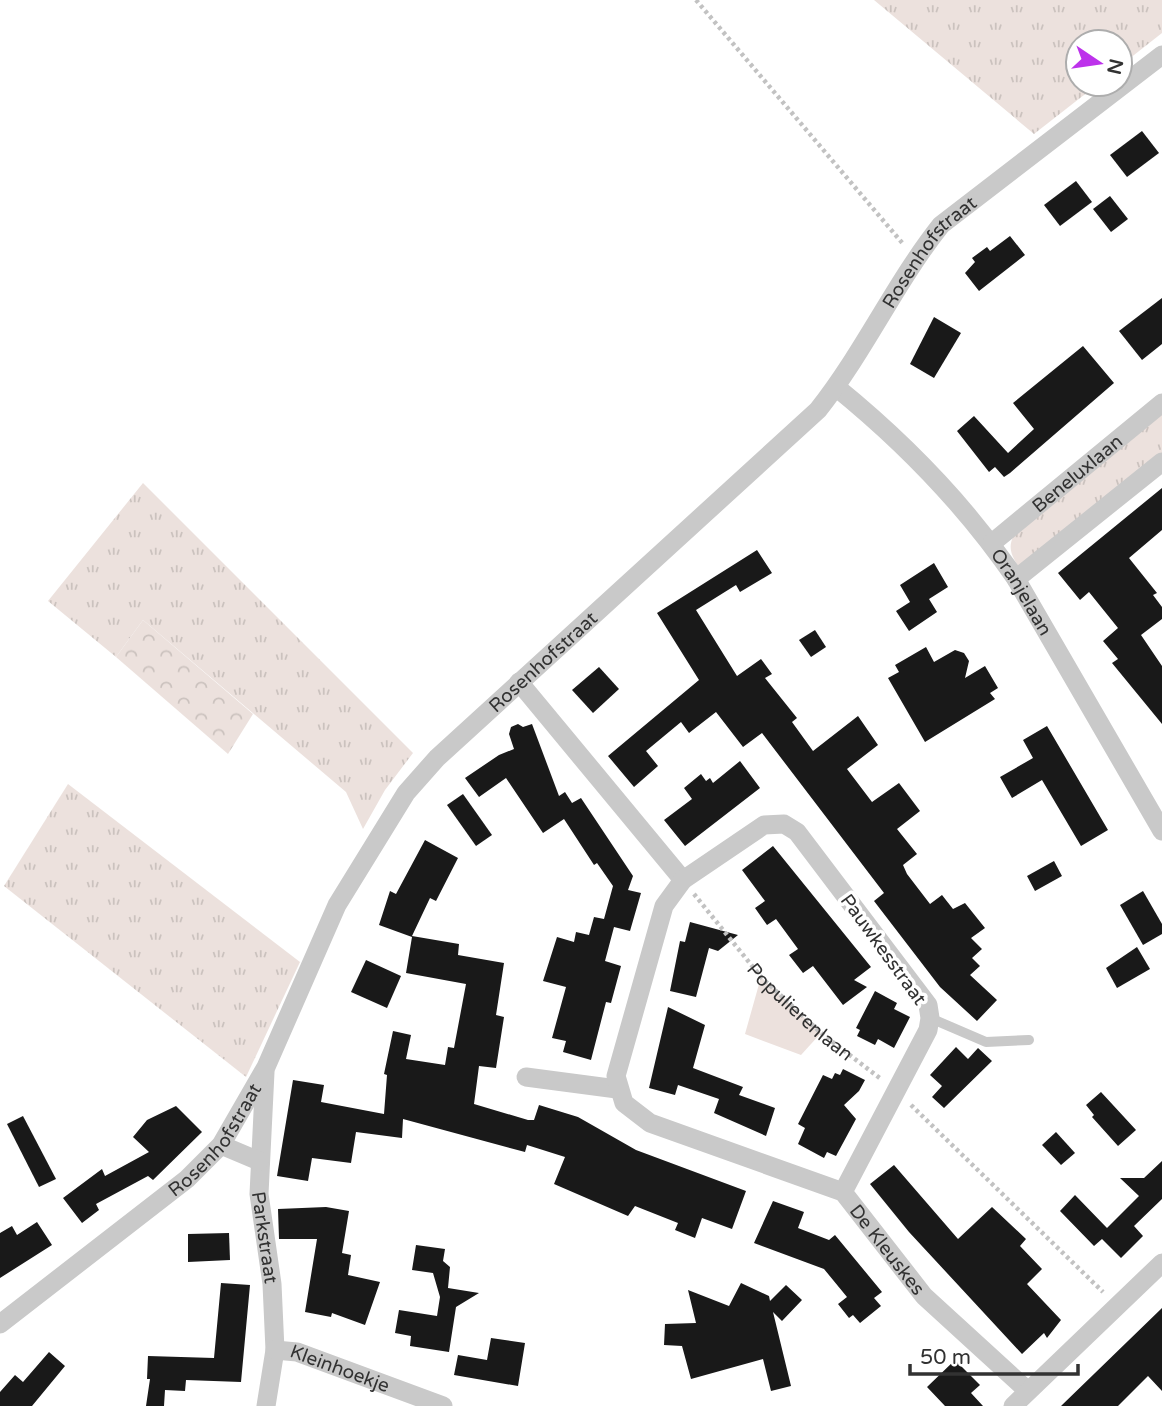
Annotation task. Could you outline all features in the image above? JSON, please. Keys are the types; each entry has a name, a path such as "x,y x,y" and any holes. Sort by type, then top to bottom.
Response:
{"street":[{"name":"Rosenhofstraat","path":"0,1324 187,1178 221,1145 265,1068 337,905 406,793 437,758 818,410 836,387 916,256 941,225 1162,55"},
{"name":"Oranjelaan","path":"836,387 926,467 992,543 1156,806 1162,831"},
{"name":"Beneluxlaan","path":"992,543 1162,403"},
{"path":"1016,579 1162,462"},
{"path":"519,682 683,880 664,906 616,1076 617,1090 526,1077"},
{"name":"Pauwkesstraat","path":"683,880 764,825 783,824 797,832 928,1005 928,1030 843,1192"},
{"name":"Parkstraat","path":"265,1068 259,1194 272,1284 275,1350 266,1406"},
{"name":"De Kleuskes","path":"617,1090 624,1103 650,1122 843,1192 924,1296 1028,1391"},
{"path":"221,1145 259,1161"},
{"path":"1013,1406 1162,1263"},
{"name":"Kleinhoekje","path":"275,1350 297,1352 443,1406"}],"lane":[{"path":"930,1018 986,1042 1028,1041"}],"path":[{"path":"696,0 897,239 916,256"},
{"name":"Populierenlaan","path":"683,880 761,977 821,1034 896,1090 1118,1307"}],"green space":[{"path":"874,0 1162,0 1162,33 1134,55 1134,28 1064,28 1064,98 1080,98 1034,134"},
{"path":"1162,414 1162,453 1019,568 1012,556 1014,535"},
{"path":"143,483 413,753 385,790 363,829 346,792 143,620 116,657 48,601"},
{"path":"143,620 253,714 228,754 116,657"},
{"path":"68,784 300,962 246,1077 4,886"},
{"path":"761,977 821,1033 801,1055 745,1034"}],"building":[{"path":"1142,131 1159,153 1127,177 1110,155"},
{"path":"1076,181 1092,202 1060,226 1044,205"},
{"path":"1110,196 1128,219 1111,232 1093,209"},
{"path":"1010,236 1025,255 979,291 965,273 975,262 972,258 987,247 990,251"},
{"path":"1162,298 1162,344 1142,360 1119,331"},
{"path":"934,317 961,333 934,378 910,364"},
{"path":"1083,346 1114,383 1010,473 1004,477 995,467 989,472 957,431 974,416 1008,453 1034,429 1013,403"},
{"path":"1162,488 1162,530 1129,558 1157,593 1153,595 1162,607 1162,619 1141,635 1162,666 1162,724 1112,663 1118,659 1103,641 1118,628 1089,592 1080,600 1058,573"},
{"path":"757,550 772,573 740,592 736,585 696,610 737,676 761,659 772,674 765,678 797,718 792,722 813,751 858,716 878,745 847,769 872,802 899,783 920,811 897,829 917,854 903,865 907,874 930,904 942,895 953,909 965,903 985,928 971,938 982,949 972,958 980,966 970,975 997,1000 977,1021 940,987 874,901 884,893 762,733 743,747 716,712 689,733 681,722 646,751 658,766 634,787 608,756 699,680 657,613"},
{"path":"934,563 948,587 929,599 937,612 909,631 896,611 910,602 900,585"},
{"path":"815,630 826,647 811,657 799,640"},
{"path":"926,647 934,662 955,650 964,653 969,661 965,678 985,666 998,688 990,693 995,699 925,742 888,678 899,672 895,665"},
{"path":"599,667 619,689 593,713 572,690"},
{"path":"518,724 523,727 532,724 559,796 565,792 572,803 581,798 633,876 628,890 641,893 630,931 614,927 605,961 621,966 611,1003 606,1002 591,1060 563,1052 566,1041 552,1038 566,987 543,981 557,937 574,942 576,932 589,935 594,917 604,919 613,886 597,863 594,865 564,819 543,833 506,778 479,797 465,778 499,755 514,749 509,734 511,727"},
{"path":"1047,726 1108,830 1081,846 1042,780 1012,798 1000,777 1033,758 1023,740"},
{"path":"740,761 760,788 685,846 664,820 692,799 684,788 701,774 706,781 710,778 713,783"},
{"path":"463,794 492,835 476,846 447,805"},
{"path":"425,840 458,858 436,901 430,898 412,936 459,944 458,955 504,963 496,1015 504,1017 496,1068 479,1066 474,1104 528,1120 534,1120 539,1105 578,1117 636,1150 746,1191 732,1229 702,1218 695,1238 675,1230 678,1223 635,1206 628,1216 554,1184 565,1157 527,1145 525,1152 403,1119 402,1138 356,1132 351,1163 312,1158 308,1181 277,1176 293,1080 324,1085 321,1102 384,1114 387,1075 384,1074 393,1031 411,1035 406,1059 445,1065 448,1047 454,1048 466,984 406,973 412,937 379,925 390,891 396,894"},
{"path":"773,846 871,967 854,980 867,987 843,1005 813,966 803,973 789,955 798,949 776,919 767,925 755,908 765,901 742,870"},
{"path":"1054,861 1062,876 1035,891 1027,876"},
{"path":"1143,891 1162,924 1162,934 1143,945 1120,905"},
{"path":"690,922 738,935 718,951 709,948 696,997 670,991 680,941 685,942"},
{"path":"1137,947 1150,969 1117,988 1106,968"},
{"path":"366,960 401,976 387,1008 351,992"},
{"path":"875,991 897,1003 894,1009 910,1017 894,1048 878,1039 875,1045 857,1036 860,1030 856,1028"},
{"path":"668,1007 705,1025 693,1068 743,1087 739,1095 775,1108 766,1136 714,1113 719,1099 678,1085 675,1095 649,1088"},
{"path":"956,1047 968,1059 978,1048 992,1061 944,1108 932,1097 942,1086 930,1075"},
{"path":"843,1069 865,1080 859,1091 844,1105 856,1119 836,1156 827,1152 824,1158 798,1144 805,1128 798,1124 823,1075 832,1079 835,1073 840,1075"},
{"path":"1101,1092 1136,1130 1118,1146 1092,1117 1094,1115 1086,1105"},
{"path":"176,1106 202,1132 153,1180 148,1176 96,1204 99,1210 82,1223 63,1198 102,1169 105,1176 149,1152 133,1137 147,1120"},
{"path":"23,1116 56,1179 39,1187 7,1124"},
{"path":"1056,1132 1075,1153 1061,1165 1042,1145"},
{"path":"1162,1161 1162,1199 1134,1226 1143,1236 1121,1258 1102,1239 1094,1246 1060,1211 1075,1195 1107,1228 1139,1196 1120,1178 1144,1178"},
{"path":"894,1165 958,1239 992,1207 1026,1239 1020,1246 1042,1269 1027,1284 1061,1320 1047,1338 1044,1333 1022,1354 909,1232 870,1184"},
{"path":"773,1201 804,1212 798,1228 829,1240 835,1235 882,1292 874,1298 881,1306 860,1323 853,1315 849,1318 838,1304 847,1297 824,1269 754,1243"},
{"path":"326,1207 349,1211 342,1253 351,1255 348,1275 380,1282 365,1325 332,1313 331,1317 305,1312 317,1239 279,1239 278,1209"},
{"path":"37,1222 52,1245 0,1278 0,1233 12,1226 17,1235"},
{"path":"229,1233 230,1260 188,1262 188,1234"},
{"path":"416,1245 445,1249 443,1261 450,1267 448,1288 479,1293 456,1307 449,1352 410,1346 411,1336 395,1333 399,1310 437,1316 440,1297 433,1273 412,1270"},
{"path":"221,1283 250,1285 241,1382 186,1380 185,1391 165,1390 164,1406 146,1406 150,1379 147,1379 148,1356 214,1358"},
{"path":"741,1283 769,1296 770,1301 786,1285 802,1300 782,1321 773,1312 791,1386 771,1391 763,1359 691,1379 682,1346 664,1345 665,1324 696,1323 688,1290 729,1306"},
{"path":"1162,1308 1162,1391 1148,1376 1118,1406 1061,1406"},
{"path":"491,1338 525,1343 518,1386 454,1375 458,1355 487,1360"},
{"path":"49,1352 65,1366 32,1406 0,1406 0,1392 15,1375 23,1382"},
{"path":"955,1360 980,1385 971,1393 983,1406 945,1406 927,1387"}]}
